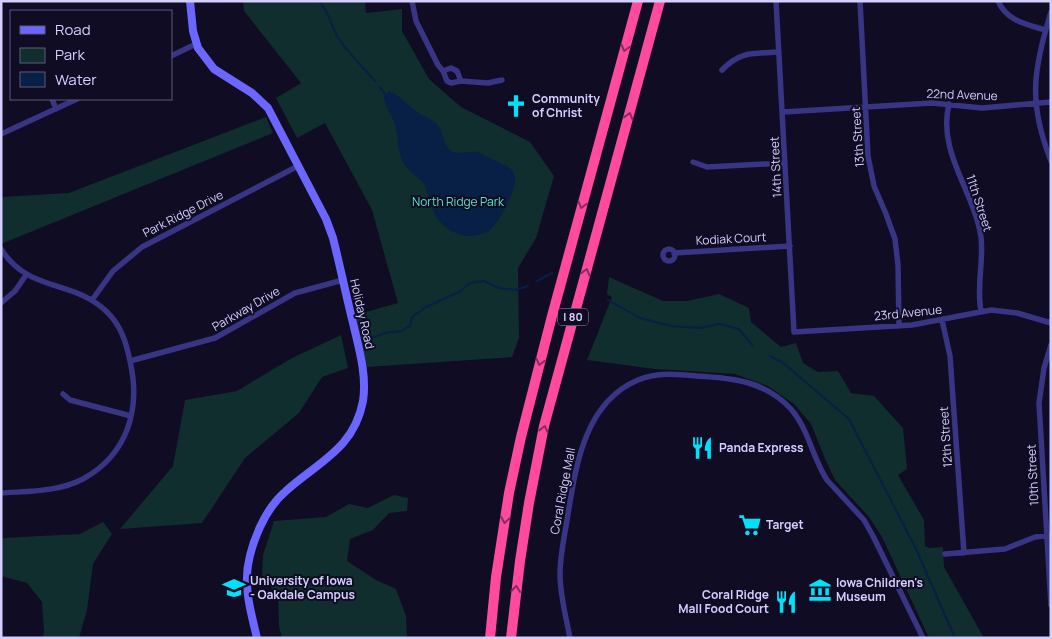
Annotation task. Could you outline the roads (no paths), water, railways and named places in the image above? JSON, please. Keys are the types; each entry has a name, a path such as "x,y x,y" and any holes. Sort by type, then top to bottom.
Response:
{"highway":[{"name":"I 80","path":"490,638 508,501 521,437 638,1"},
{"name":"I 80","path":"511,638 517,578 544,426 660,1"}],"street":[{"name":"Holiday Road","path":"190,1 192,31 196,44 203,56 214,68 252,92 268,108 330,230 364,376 362,402 354,427 341,447 276,500 256,536 248,561 246,584 247,597 257,638"},
{"path":"412,1 416,21 438,65 443,71 445,80 449,83 461,81 488,83 502,80"},
{"name":"14th Street","path":"776,1 794,332"},
{"name":"13th Street","path":"860,1 870,173 891,226 897,252 899,326"},
{"path":"998,1 1001,8 1012,18 1045,30"},
{"path":"1051,12 1036,65 1035,104 1041,136 1051,161"},
{"path":"172,56 196,44"},
{"path":"722,70 732,60 743,54 779,52"},
{"path":"443,71 450,68 455,69 461,81"},
{"path":"52,100 56,108"},
{"path":"1,134 76,100"},
{"name":"22nd Avenue","path":"783,112 932,103 982,108 1051,102"},
{"name":"11th Street","path":"949,104 945,124 947,142 974,211 981,238 982,266 979,297 981,311"},
{"path":"693,162 706,167 785,163"},
{"name":"Park Ridge Drive","path":"92,300 113,271 142,247 298,166"},
{"name":"Kodiak Court","path":"674,253 790,246"},
{"path":"1,249 12,264 26,275 44,283 76,292 92,300 115,320 122,331 135,391 127,429 116,450 100,467 89,475 61,487 48,490 1,493"},
{"path":"1,303 15,291 26,275"},
{"name":"Parkway Drive","path":"130,362 215,338 295,293 343,280"},
{"name":"23rd Avenue","path":"794,332 899,326 942,320 981,311 1005,310 1051,323"},
{"name":"12th Street","path":"942,320 950,356 964,553"},
{"name":"10th Street","path":"1051,345 1044,368 1039,403 1049,535 1051,605"},
{"name":"Coral Ridge Mall","path":"570,638 561,587 561,565 573,487 584,439 600,410 619,390 637,380 660,374 736,379 775,395 790,409 803,426 822,472 835,491 864,520 923,638"},
{"path":"62,394 70,400 131,416"},
{"path":"946,554 1005,549 1035,537 1049,535"}],"water":[{"path":"389,91 437,124 446,146 451,151 457,153 478,152 512,170 515,182 510,197 498,221 489,231 467,236 453,232 439,220 432,209 424,184 407,168 401,158 395,124 384,100 384,96"}],"waterway":[{"path":"319,1 341,42 375,81"},
{"path":"379,86 385,94"},
{"path":"537,281 552,273"},
{"path":"366,340 385,333 401,331 410,326 412,317 426,307 459,292 470,283 484,281 499,288 516,290 528,286"},
{"path":"608,300 640,318 671,326 700,328 719,324 739,329 753,346"},
{"path":"770,356 782,362 849,419 916,549 955,638"}],"place":[{"name":"Community of Christ","path":"516,106"},
{"name":"Panda Express","path":"702,448"},
{"name":"Target","path":"750,525"},
{"name":"University of Iowa - Oakdale Campus","path":"234,588"},
{"name":"Iowa Children's Museum","path":"820,590"},
{"name":"Coral Ridge Mall Food Court","path":"786,602"}],"park label":[{"name":"North Ridge Park","path":"458,202"}]}
